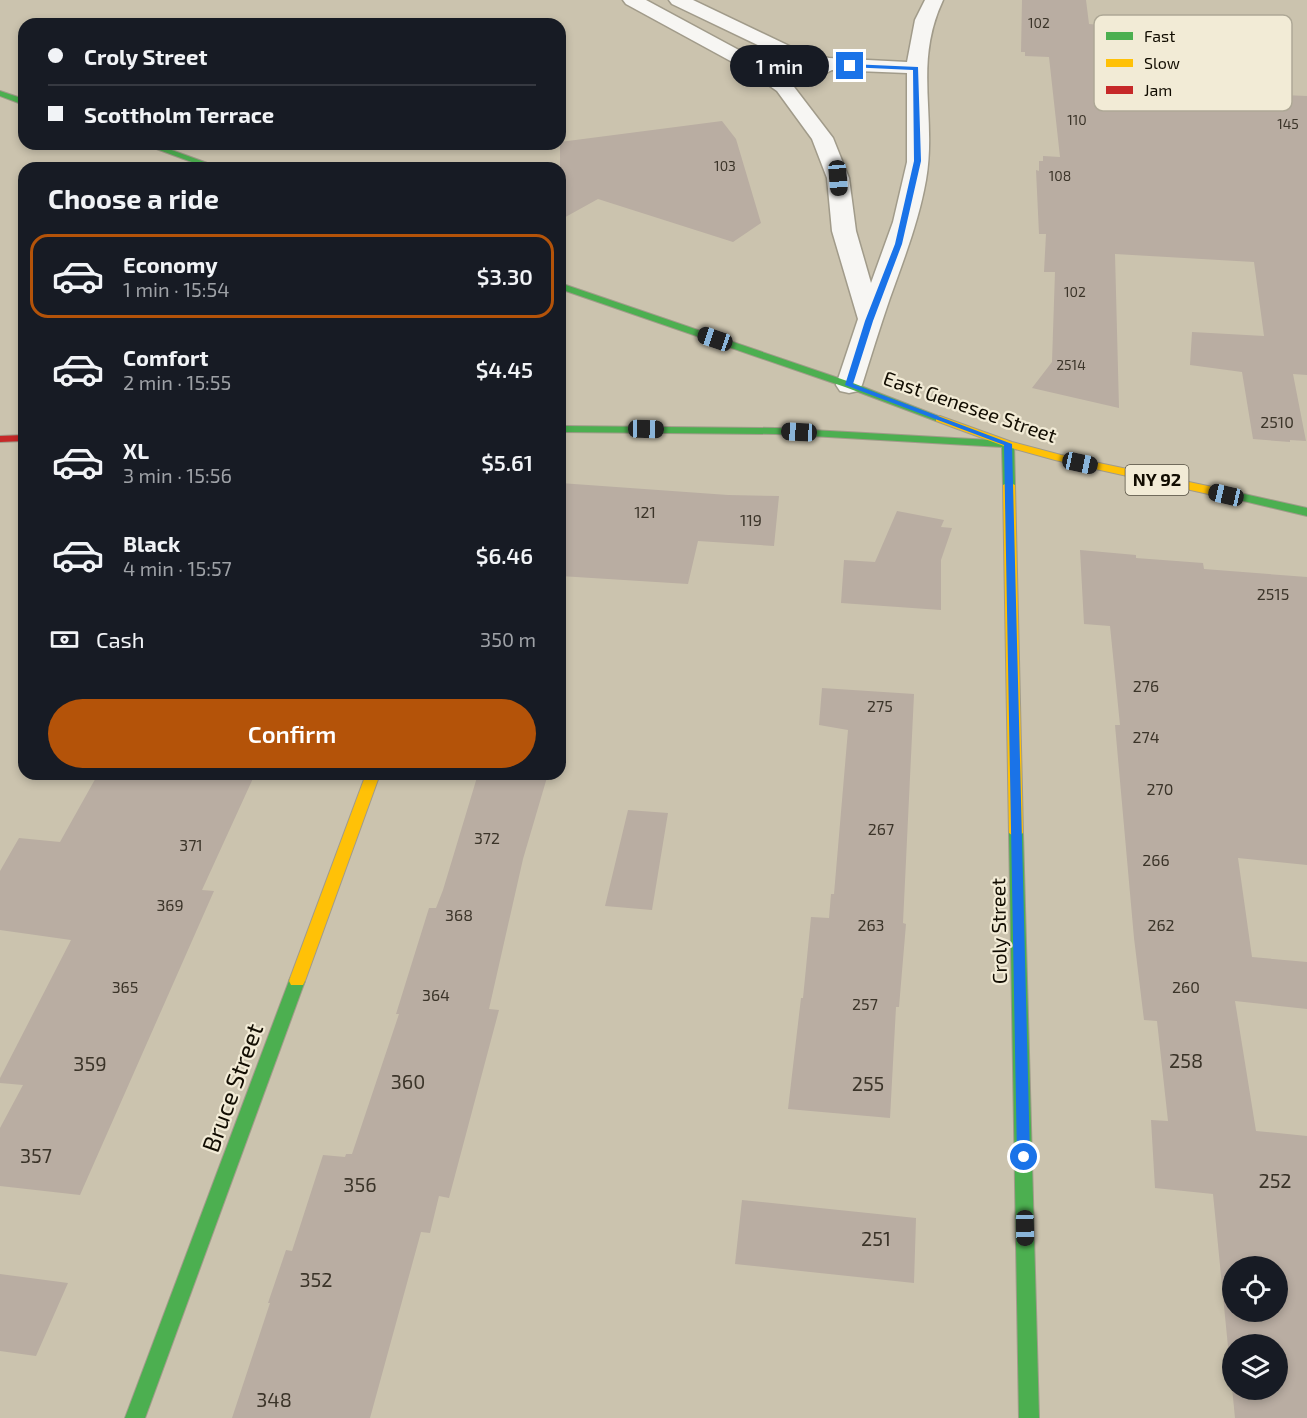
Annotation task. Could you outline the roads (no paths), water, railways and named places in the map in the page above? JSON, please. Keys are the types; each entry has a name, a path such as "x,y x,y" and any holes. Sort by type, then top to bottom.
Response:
{"street":[{"path":"632,0 754,66 783,87 822,138 838,178 844,231 870,318"},
{"path":"678,0 798,57 829,64 916,68"},
{"path":"849,385 870,318 899,244 918,161 916,68 919,38 926,14 934,0"},
{"path":"783,87 829,64"},
{"path":"0,93 18,100"},
{"path":"164,150 200,162"},
{"name":"East Genesee Street","path":"566,288 849,385 1008,444 1059,458 1307,512"},
{"path":"566,429 776,431 1008,444"},
{"path":"0,439 18,438"},
{"name":"Croly Street","path":"1008,444 1029,1418"},
{"name":"Bruce Street","path":"135,1418 371,780"}]}
